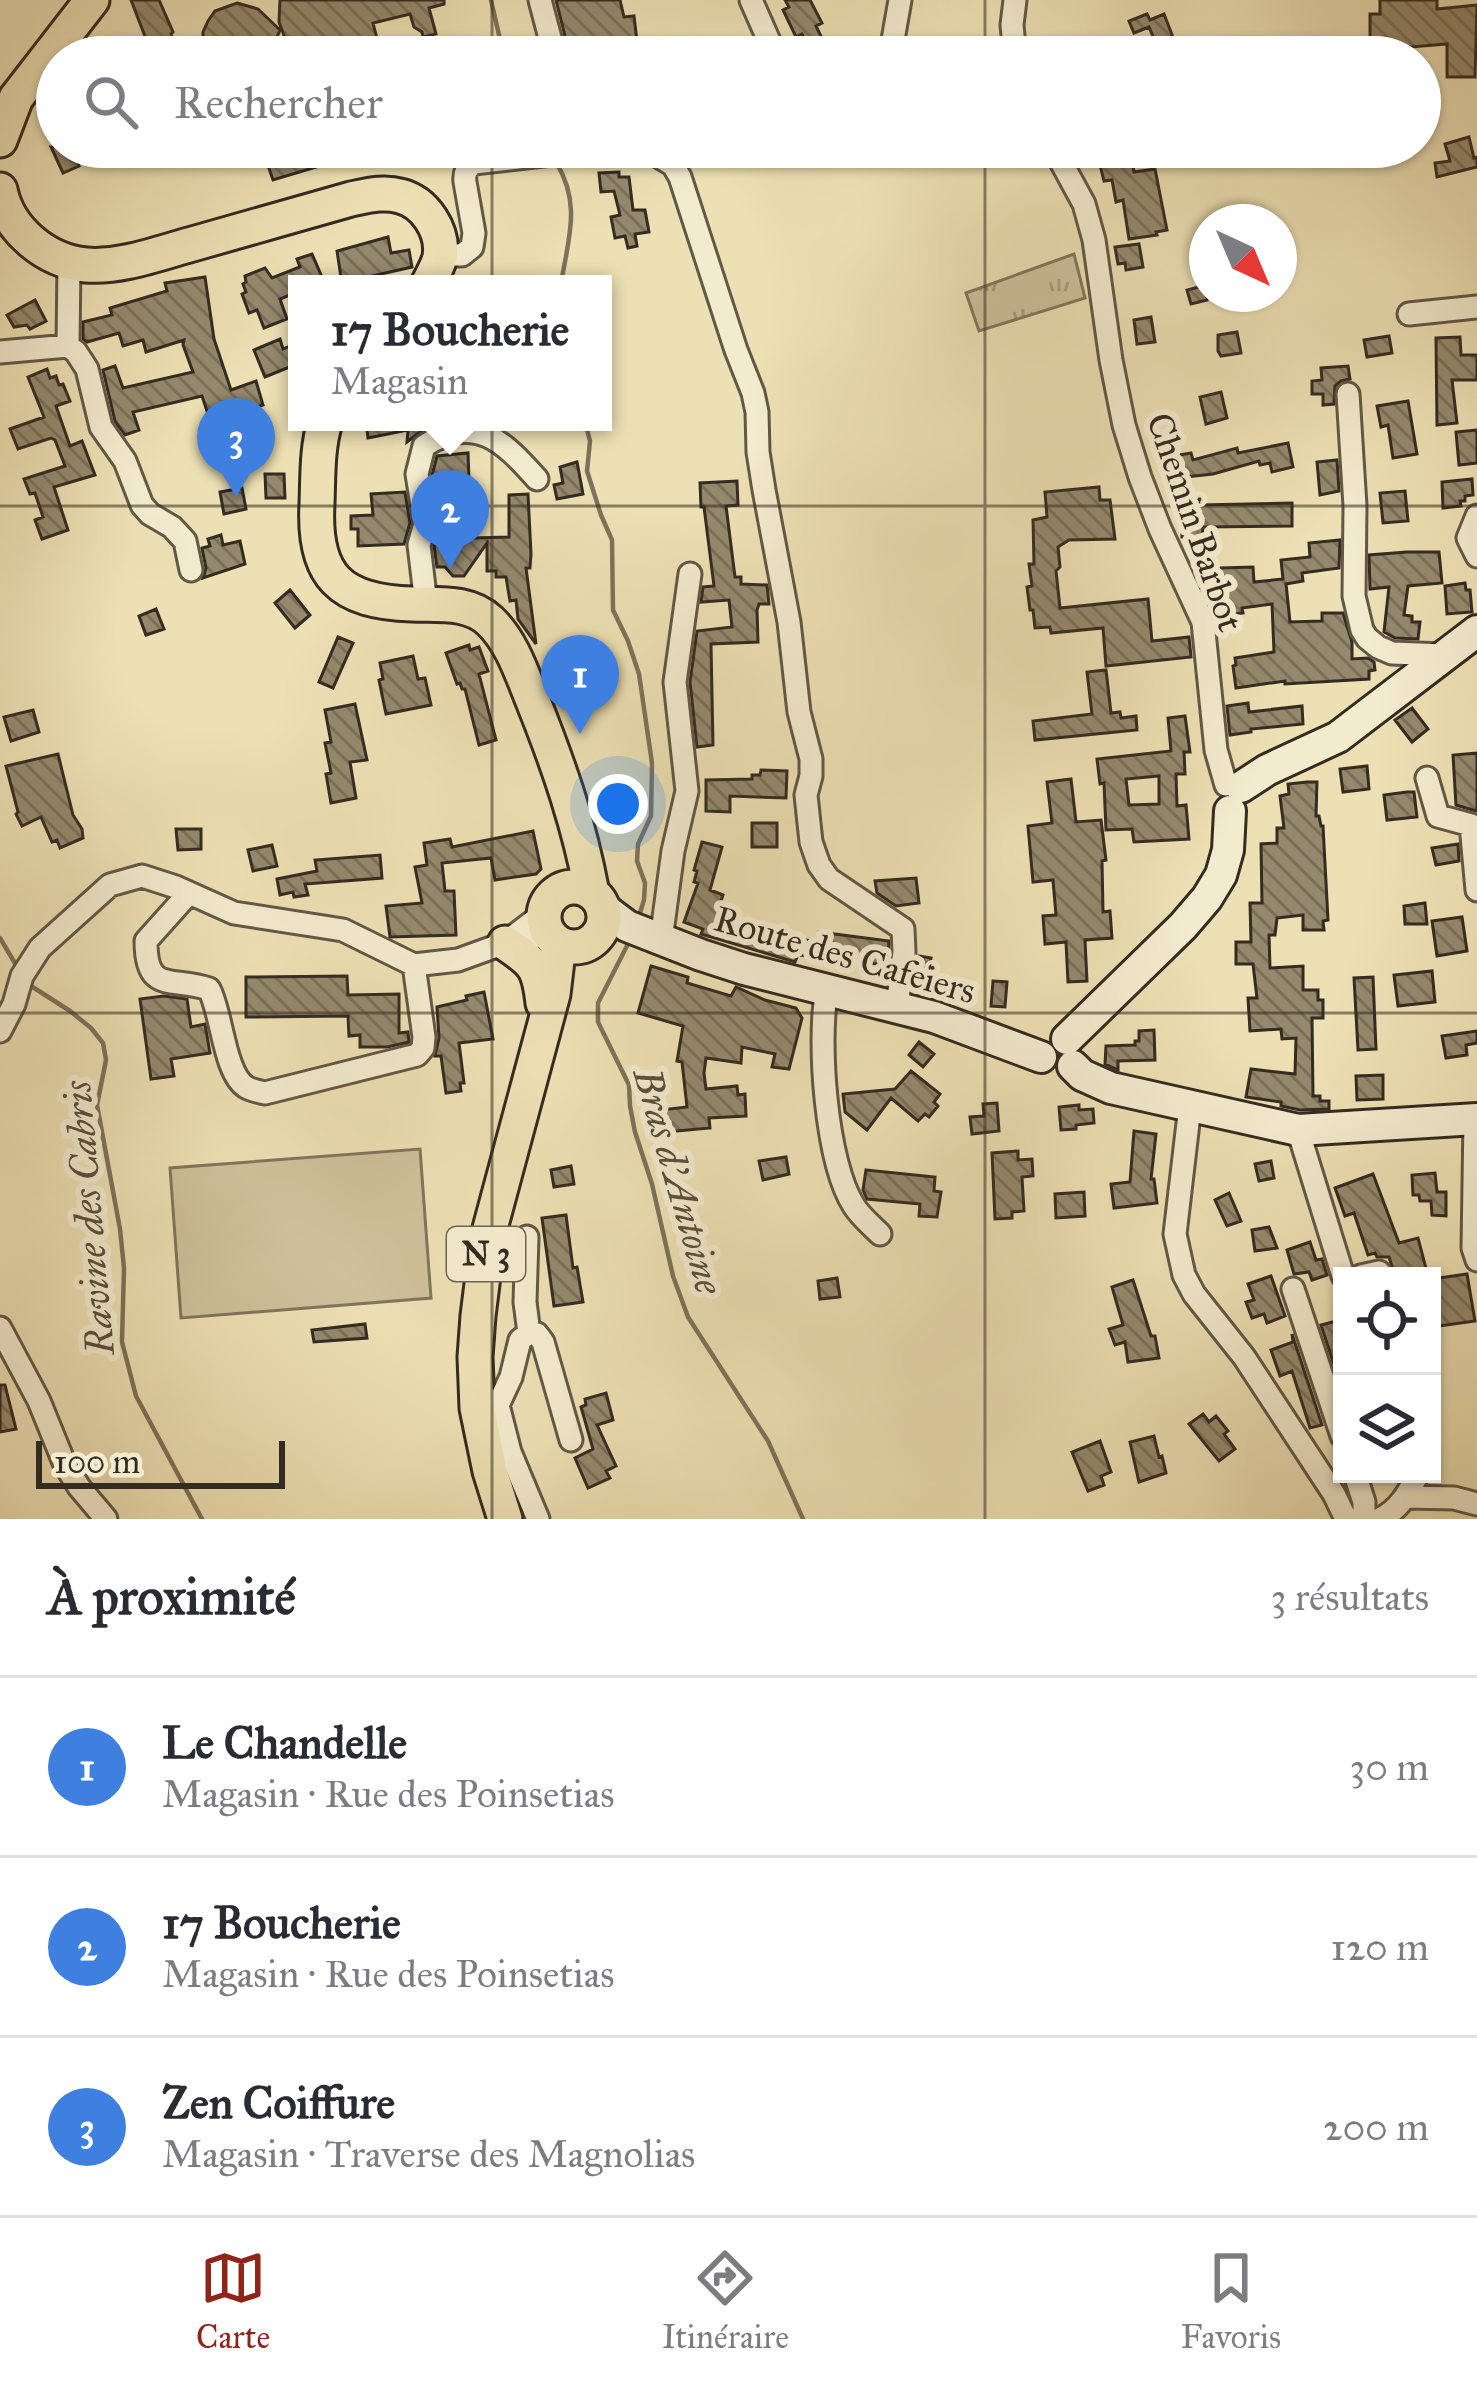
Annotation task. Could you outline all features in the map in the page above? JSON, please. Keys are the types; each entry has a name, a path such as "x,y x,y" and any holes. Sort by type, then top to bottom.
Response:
{"main road":[{"path":"63,36 92,0"},
{"path":"2,125 36,70"},
{"path":"0,190 17,228 51,255 69,262 111,265 377,194 401,196 418,205 439,233 434,270"},
{"name":"N 3","path":"322,431 315,533 325,567 347,590 370,600 449,604 489,619 508,644 582,837 575,867 594,923 549,1009 488,1236 476,1336 488,1407 490,1471 505,1519"},
{"name":"N 3","path":"505,944 533,963 549,1009"}],"street":[{"path":"540,0 549,36"},
{"path":"751,0 767,36"},
{"path":"893,36 899,0"},
{"path":"1013,36 1016,0"},
{"path":"434,270 472,248 464,173 469,168"},
{"path":"674,168 753,392 799,712 811,758 806,796 811,842 829,879 903,929 897,1007"},
{"name":"Chemin Barbot","path":"1064,168 1084,204 1094,239 1124,425 1160,529 1203,622 1216,750 1232,794"},
{"path":"68,346 69,262"},
{"path":"1409,314 1477,307"},
{"path":"0,352 68,346 76,352 87,369 101,427 125,461 142,505 185,541 191,571"},
{"path":"1348,394 1354,596 1362,630 1378,647 1392,653 1444,655"},
{"path":"426,604 419,544 425,524 417,474 424,446 450,433 489,435 508,446 537,479"},
{"path":"1477,516 1468,538 1477,556"},
{"path":"0,1031 22,976 40,948 110,884 142,876 234,913 343,930 414,965 458,959 594,923 673,851 687,791 675,682 690,574"},
{"path":"1060,1054 1207,898 1221,875 1228,850 1232,794 1267,770 1339,737 1477,631"},
{"path":"1427,778 1438,816 1472,825 1477,890"},
{"path":"190,893 146,941 146,962 153,975 167,982 209,988 234,1071 242,1085 253,1090 265,1093 417,1055 424,1036 414,965"},
{"name":"Route des Cafeiers","path":"594,923 744,969 1060,1054 1082,1075 1111,1088 1190,1106 1298,1130 1476,1119"},
{"path":"827,990 823,1084 842,1177 855,1208 880,1234"},
{"path":"1190,1106 1175,1234 1184,1275 1244,1357 1334,1493 1346,1519"},
{"path":"1476,1119 1473,1248 1477,1260"},
{"path":"1298,1130 1340,1267"},
{"path":"527,1237 529,1333"},
{"path":"1293,1289 1333,1409"},
{"path":"0,1328 39,1401 64,1465 106,1519"},
{"path":"538,1519 488,1407 511,1377 520,1340 529,1333 542,1342 571,1440"},
{"path":"1358,1483 1364,1519"},
{"path":"1380,1519 1393,1512 1413,1483"},
{"path":"1406,1497 1454,1498 1477,1504"}],"green space":[{"path":"1074,254 1085,298 979,331 966,293"},
{"path":"420,1149 431,1298 181,1318 170,1168"}],"building":[{"path":"131,0 159,0 172,36 145,36"},
{"path":"280,0 444,0 429,8 436,34 427,36 414,27 410,14 373,23 376,36 284,36"},
{"path":"556,0 620,0 624,17 634,16 636,36 565,36"},
{"path":"785,0 810,0 822,23 816,26 821,36 796,36 783,10 789,7"},
{"path":"1380,0 1437,0 1437,9 1477,5 1475,77 1447,77 1447,44 1441,44 1441,36 1370,36 1370,14 1380,14"},
{"path":"237,3 258,9 280,30 277,36 203,36 215,11"},
{"path":"1164,14 1173,36 1153,36 1149,27 1134,33 1129,21"},
{"path":"1469,137 1477,167 1437,177 1436,168 1450,161 1445,144"},
{"path":"269,168 313,168 273,180"},
{"path":"1101,168 1155,169 1167,230 1129,239 1123,200 1116,202 1112,180 1104,181"},
{"path":"619,172 619,177 629,177 633,210 645,210 649,232 635,234 637,246 628,248 625,236 615,238 611,217 620,215 614,191 601,192 599,173"},
{"path":"388,237 391,253 409,250 412,267 376,275 341,275 337,251"},
{"path":"1139,244 1143,267 1126,270 1125,263 1118,264 1115,247"},
{"path":"312,254 321,275 288,275 288,296 280,299 287,319 264,328 257,310 249,313 242,294 246,292 245,276 265,268 272,278 300,267 297,259"},
{"path":"205,277 214,339 231,390 256,381 263,405 211,423 202,396 133,412 139,430 125,435 115,421 103,370 115,366 123,388 193,372 184,340 146,352 143,340 123,346 119,333 87,342 83,322 112,315 110,308 167,291 165,283"},
{"path":"35,300 46,321 30,329 14,327 7,315"},
{"path":"1151,317 1155,342 1137,344 1134,320"},
{"path":"1237,332 1241,353 1221,356 1218,335"},
{"path":"1389,336 1392,353 1367,357 1364,340"},
{"path":"1460,337 1461,355 1477,355 1477,380 1452,380 1457,423 1437,425 1436,338"},
{"path":"280,339 283,349 288,347 288,368 265,377 254,350"},
{"path":"1348,366 1350,379 1335,386 1334,404 1323,405 1323,394 1312,394 1312,381 1322,380 1321,368"},
{"path":"47,369 50,378 56,376 59,385 63,384 70,401 56,406 70,446 82,441 95,475 54,487 68,530 42,539 35,520 43,517 24,479 65,466 55,440 18,449 10,429 44,417 28,377"},
{"path":"1221,392 1227,418 1206,424 1200,397"},
{"path":"1408,401 1417,454 1393,458 1388,425 1381,427 1377,406"},
{"path":"1477,430 1477,463 1459,465 1456,432"},
{"path":"367,431 403,431 368,438"},
{"path":"239,438 243,460 220,465 215,444"},
{"path":"1288,443 1293,467 1272,472 1270,463 1260,465 1259,461 1213,474 1166,479 1162,458 1191,453 1193,460 1237,448 1238,453"},
{"path":"468,453 469,480 453,482 454,496 436,496 432,475 437,456"},
{"path":"1337,460 1339,491 1320,495 1317,462"},
{"path":"577,462 583,494 557,499 554,485 563,483 560,467"},
{"path":"265,474 284,474 285,498 266,498"},
{"path":"1472,479 1473,495 1465,496 1461,506 1443,508 1442,482"},
{"path":"737,481 738,505 726,506 735,577 741,577 741,584 767,585 769,604 759,604 757,610 758,642 711,644 713,745 697,747 690,682 697,631 732,627 729,600 701,602 703,587 714,586 700,483"},
{"path":"1099,487 1100,500 1110,500 1115,539 1069,540 1058,547 1060,608 1148,599 1152,641 1189,637 1191,657 1106,666 1103,628 1051,633 1050,627 1035,628 1027,587 1032,586 1029,564 1034,564 1033,520 1047,517 1045,492"},
{"path":"242,488 246,509 224,514 220,492"},
{"path":"1405,491 1408,521 1383,523 1380,493"},
{"path":"405,492 410,523 404,544 358,546 358,529 351,529 351,516 373,515 371,494"},
{"path":"528,494 531,554 530,568 526,568 536,644 518,619 506,577 487,571 487,543 464,576 437,567 434,546 436,539 509,537 509,495"},
{"path":"1182,501 1199,501 1198,505 1292,503 1292,526 1203,527 1202,537 1182,537"},
{"path":"221,535 223,545 240,541 245,564 203,578 202,548 210,546 208,539"},
{"path":"1340,540 1339,568 1302,573 1303,581 1286,584 1290,622 1322,621 1322,613 1343,613 1352,659 1374,662 1369,679 1285,681 1236,688 1235,658 1274,652 1272,604 1224,615 1220,568 1253,567 1254,582 1283,579 1281,560 1310,557 1309,543"},
{"path":"1439,552 1442,583 1408,586 1404,615 1420,622 1418,639 1395,638 1384,632 1389,587 1370,589 1369,555"},
{"path":"1465,583 1472,612 1447,614 1445,586"},
{"path":"290,590 310,615 295,628 275,603"},
{"path":"156,609 164,629 146,635 139,616"},
{"path":"338,637 353,643 333,688 319,682"},
{"path":"469,645 470,650 479,647 488,671 479,674 496,740 479,745 465,689 457,684 446,653"},
{"path":"413,656 418,679 425,678 431,705 386,714 380,663"},
{"path":"1106,670 1111,713 1120,712 1121,718 1136,716 1137,730 1035,740 1033,721 1092,714 1087,672"},
{"path":"1248,703 1249,712 1302,706 1303,724 1230,735 1227,706"},
{"path":"355,704 367,760 350,762 356,798 331,803 325,743 331,742 325,710"},
{"path":"1412,708 1428,729 1412,742 1395,720"},
{"path":"33,710 39,732 11,741 4,717"},
{"path":"1185,716 1190,752 1184,752 1185,774 1176,774 1177,806 1186,805 1189,839 1134,842 1132,829 1106,830 1104,783 1100,784 1097,759 1171,751 1168,718","holes":["1159,776 1159,804 1129,805 1126,779"]},
{"path":"1477,753 1476,811 1456,805 1453,755"},
{"path":"58,754 83,838 60,848 57,840 52,842 41,817 22,826 6,766"},
{"path":"1367,766 1369,789 1343,792 1340,769"},
{"path":"761,770 787,771 786,798 730,796 730,812 706,811 706,780 752,779"},
{"path":"1071,779 1076,822 1101,820 1106,860 1102,861 1103,912 1110,911 1112,938 1085,940 1087,981 1068,982 1066,942 1045,944 1043,916 1056,915 1053,880 1033,882 1028,826 1052,823 1047,782"},
{"path":"1317,782 1316,816 1323,826 1328,920 1323,921 1324,930 1303,930 1303,915 1277,918 1275,935 1269,935 1270,968 1303,966 1303,990 1318,990 1318,1000 1323,1000 1323,1018 1312,1018 1313,1096 1329,1101 1329,1109 1300,1110 1246,1097 1251,1069 1295,1074 1296,1038 1282,1039 1281,1029 1250,1031 1248,998 1257,998 1253,964 1236,964 1236,942 1251,942 1250,903 1262,903 1261,844 1277,843 1277,828 1284,828 1280,796 1289,794 1288,784"},
{"path":"1414,792 1417,817 1387,820 1384,795"},
{"path":"752,823 777,823 777,847 752,847"},
{"path":"176,829 201,829 201,849 178,850"},
{"path":"533,831 541,869 536,874 495,880 491,858 442,863 445,891 454,891 456,935 390,937 386,906 422,903 415,867 427,865 424,843 450,839 452,847"},
{"path":"702,842 722,847 710,890 723,895 720,904 732,909 729,917 817,943 819,932 889,941 887,965 798,955 795,962 701,934 703,929 684,922 698,883 694,870"},
{"path":"1458,844 1459,861 1436,865 1432,848"},
{"path":"272,845 277,866 253,871 248,850"},
{"path":"380,855 382,878 305,884 308,895 280,895 277,879 317,871 315,860"},
{"path":"916,878 919,903 896,906 877,893 875,881"},
{"path":"1425,903 1427,924 1405,924 1404,906"},
{"path":"1462,917 1467,951 1437,956 1432,921"},
{"path":"919,956 931,958 927,982 916,980"},
{"path":"651,966 731,996 736,987 796,1008 802,1018 789,1069 772,1067 775,1054 742,1047 741,1063 706,1058 706,1089 737,1086 738,1095 745,1094 746,1116 709,1118 710,1128 654,1133 652,1111 687,1107 682,1062 677,1061 683,1026 638,1013"},
{"path":"1432,971 1435,1002 1398,1006 1394,975"},
{"path":"347,976 348,995 399,994 399,1033 408,1032 409,1042 360,1047 360,1035 349,1036 348,1016 246,1017 246,977"},
{"path":"1373,977 1376,1049 1358,1050 1354,978"},
{"path":"993,981 1007,982 1005,1007 991,1006"},
{"path":"484,992 493,1039 459,1043 464,1083 460,1083 461,1091 446,1093 441,1056 435,1056 437,1007"},
{"path":"140,999 187,999 191,1027 205,1024 210,1053 171,1059 174,1076 151,1079"},
{"path":"1154,1030 1155,1060 1118,1061 1118,1070 1105,1064 1106,1046 1135,1045 1139,1031"},
{"path":"1477,1031 1477,1043 1466,1045 1467,1055 1446,1058 1442,1036"},
{"path":"919,1042 934,1054 923,1067 909,1055"},
{"path":"911,1071 940,1094 929,1117 925,1114 918,1121 891,1098 867,1130 845,1112 843,1094 895,1089"},
{"path":"1383,1075 1383,1099 1357,1100 1356,1076"},
{"path":"997,1103 999,1131 972,1134 970,1117 984,1116 983,1104"},
{"path":"1079,1105 1079,1110 1093,1109 1094,1123 1061,1130 1059,1107"},
{"path":"1134,1131 1156,1134 1151,1179 1157,1203 1114,1208 1111,1184 1130,1182"},
{"path":"1018,1151 1018,1160 1032,1159 1033,1176 1022,1177 1024,1211 995,1219 992,1153"},
{"path":"786,1157 789,1174 763,1180 759,1161"},
{"path":"1271,1161 1274,1178 1259,1181 1255,1164"},
{"path":"571,1166 574,1184 554,1187 551,1170"},
{"path":"866,1170 935,1177 934,1191 941,1192 937,1217 919,1216 920,1204 867,1199 863,1190"},
{"path":"1435,1173 1437,1192 1446,1192 1446,1216 1432,1215 1431,1201 1413,1195 1412,1175"},
{"path":"1373,1174 1399,1243 1418,1238 1426,1267 1392,1267 1389,1257 1368,1255 1354,1213 1345,1216 1335,1188"},
{"path":"1084,1192 1085,1216 1056,1218 1055,1194"},
{"path":"1229,1193 1241,1221 1227,1226 1215,1200"},
{"path":"566,1215 583,1302 554,1306 542,1218"},
{"path":"1269,1227 1277,1248 1255,1251 1252,1230"},
{"path":"1310,1242 1327,1275 1312,1280 1309,1272 1294,1274 1287,1250"},
{"path":"1467,1274 1475,1321 1441,1326 1441,1278"},
{"path":"1271,1276 1285,1316 1267,1323 1264,1314 1252,1318 1246,1302 1254,1300 1248,1284"},
{"path":"837,1278 840,1297 820,1299 818,1281"},
{"path":"1133,1280 1159,1358 1128,1362 1125,1342 1115,1345 1109,1329 1123,1325 1112,1287"},
{"path":"1333,1322 1333,1362 1321,1325"},
{"path":"365,1324 367,1338 314,1342 312,1330"},
{"path":"1292,1334 1322,1425 1310,1428 1292,1371 1280,1376 1271,1350 1293,1342"},
{"path":"0,1385 5,1385 16,1429 0,1432"},
{"path":"606,1393 613,1420 597,1425 616,1466 606,1471 610,1478 588,1488 575,1458 593,1449 581,1407 585,1399"},
{"path":"1203,1414 1209,1422 1216,1416 1235,1449 1219,1461 1189,1424"},
{"path":"1154,1436 1166,1473 1139,1482 1130,1442"},
{"path":"1100,1441 1111,1472 1101,1476 1104,1485 1088,1491 1072,1452"}],"waterway":[{"name":"Bras d'Antoine","path":"491,0 499,36"},
{"name":"Bras d'Antoine","path":"559,168 571,208 563,275"},
{"name":"Bras d'Antoine","path":"587,431 587,471 612,540 613,610 639,674 652,763 651,816 638,844 637,861 645,883 639,916"},
{"name":"Ravine des Cabris","path":"0,938 19,970"},
{"name":"Bras d'Antoine","path":"631,938 598,1003 598,1022 629,1085 635,1132 673,1276 688,1317 768,1441 803,1519"},
{"name":"Ravine des Cabris","path":"28,984 70,1011 103,1043 106,1060 97,1105 120,1229 122,1342 136,1396 202,1519"}],"place":[{"name":"Zen Coiffure","path":"236,497"},
{"name":"17 Boucherie","path":"450,569"},
{"name":"Le Chandelle","path":"580,734"}]}
